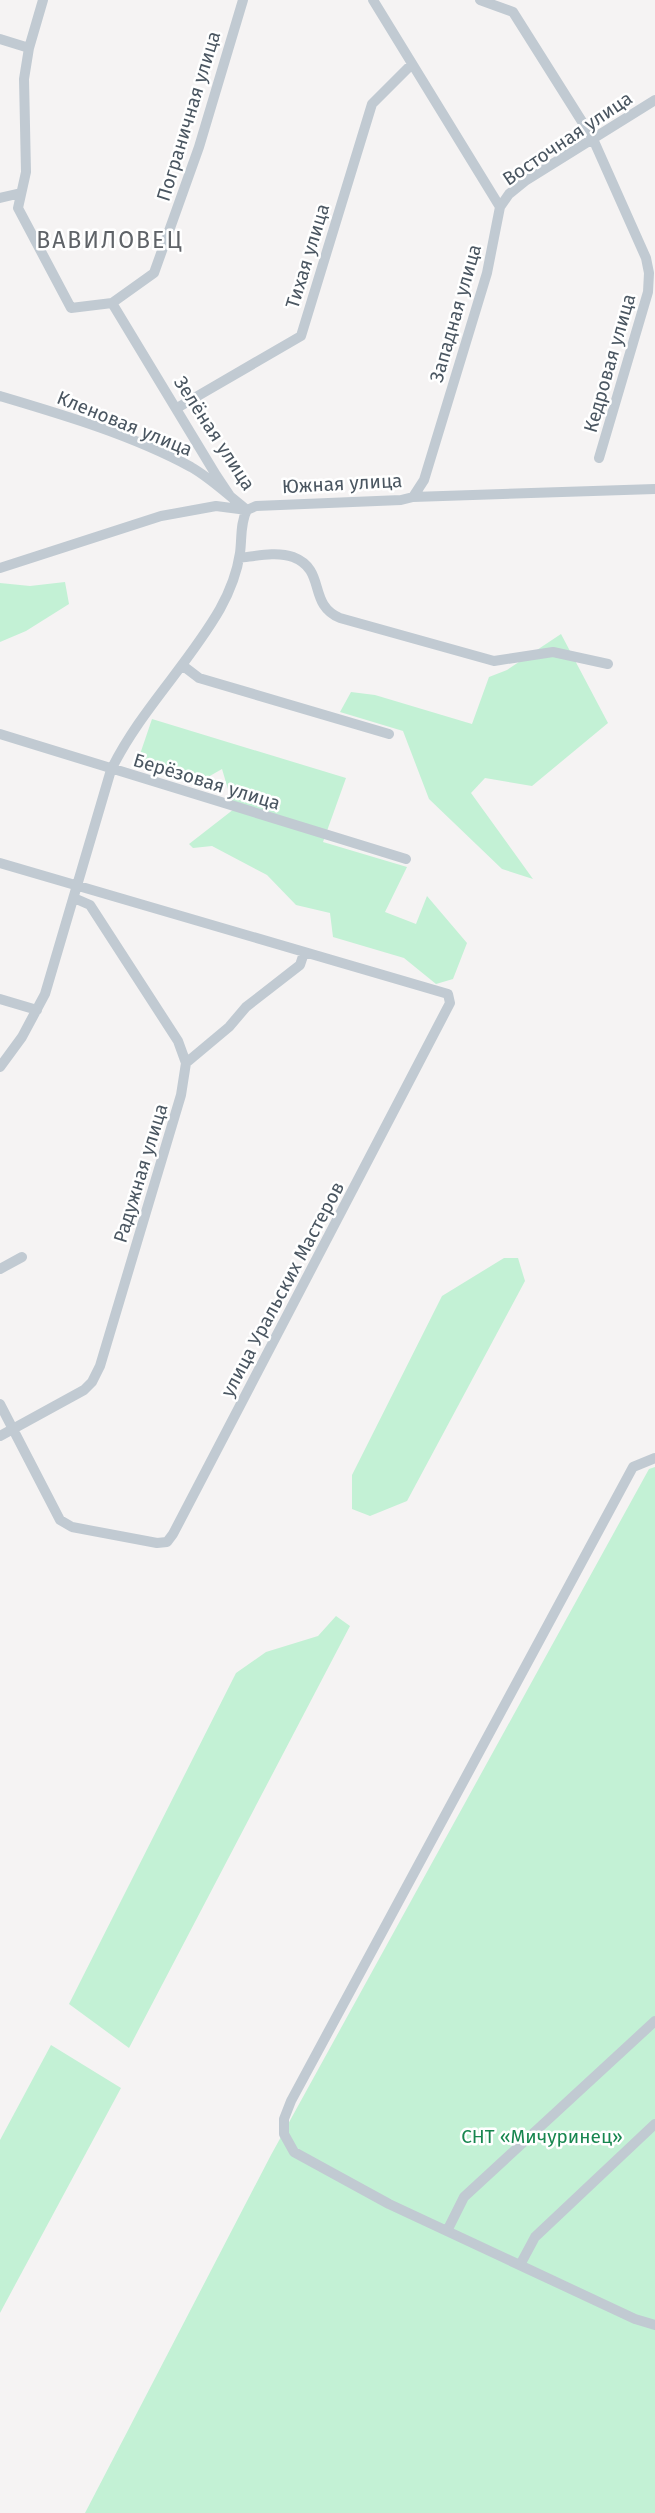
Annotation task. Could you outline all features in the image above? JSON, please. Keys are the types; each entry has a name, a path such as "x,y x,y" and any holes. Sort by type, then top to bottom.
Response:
{"street":[{"path":"43,0 29,48 24,79 26,172 18,208 71,308 112,303"},
{"name":"Пограничная улица","path":"112,303 155,273 199,148 243,0"},
{"path":"373,0 500,207"},
{"name":"Кедровая улица","path":"480,0 513,12 593,139 646,258 649,273 648,292 599,458"},
{"path":"0,39 29,48"},
{"name":"Тихая улица","path":"177,408 301,336 372,104 412,64"},
{"name":"Восточная улица","path":"500,207 509,194 525,181 655,100"},
{"path":"0,198 21,193"},
{"name":"Западная улица","path":"413,497 424,480 487,273 500,207"},
{"name":"Зелёная улица","path":"0,1067 22,1037 51,977 111,770 122,748 221,607 239,558 243,521 247,510 230,496 112,303"},
{"name":"Кленовая улица","path":"0,397 57,413 154,449 194,468 230,496"},
{"name":"Южная улица","path":"0,568 162,516 216,506 247,510 256,506 401,500 413,497 655,489"},
{"path":"239,558 291,556 304,563 314,574 321,603 328,613 340,618 494,661 553,652 607,664"},
{"path":"182,665 199,678 388,734"},
{"name":"Берёзовая улица","path":"0,734 405,859"},
{"path":"0,863 304,953 300,965 246,1007 229,1027 186,1063 178,1041 90,905 74,898"},
{"name":"улица Уральских Мастеров","path":"12,1429 60,1520 72,1527 157,1543 167,1542 173,1534 450,1003 448,994 304,953"},
{"path":"0,999 37,1010"},
{"name":"Радужная улица","path":"0,1436 84,1390 92,1382 100,1366 181,1095 186,1063"},
{"path":"0,1269 22,1257"},
{"path":"0,1404 12,1429"},
{"path":"655,1458 633,1467 291,2101 284,2119 284,2134 294,2152 389,2204 635,2319 655,2325"},
{"path":"447,2231 464,2197 655,2021"},
{"path":"520,2265 535,2237 655,2124"}],"green space":[{"path":"65,582 69,604 26,631 0,642 0,583 30,586"},
{"path":"561,634 608,723 532,786 485,778 471,793 533,879 502,869 429,799 403,731 340,712 351,692 375,695 472,724 489,677 507,670"},
{"path":"152,719 346,778 323,842 407,867 385,912 416,924 427,896 467,943 453,979 436,984 404,958 333,937 330,913 296,905 267,875 212,846 193,848 189,844 234,809 222,769 194,785 136,766"},
{"path":"504,1258 518,1258 525,1281 407,1501 370,1516 352,1509 352,1475 442,1296"},
{"name":"СНТ «Мичуринец»","path":"655,1467 655,2513 85,2513 271,2155 649,1469"},
{"path":"336,1616 350,1626 129,2048 69,2004 236,1673 266,1652 318,1636"},
{"path":"51,2045 121,2088 0,2313 0,2140"}],"district":[{"name":"ВАВИЛОВЕЦ","path":"110,240"}]}
